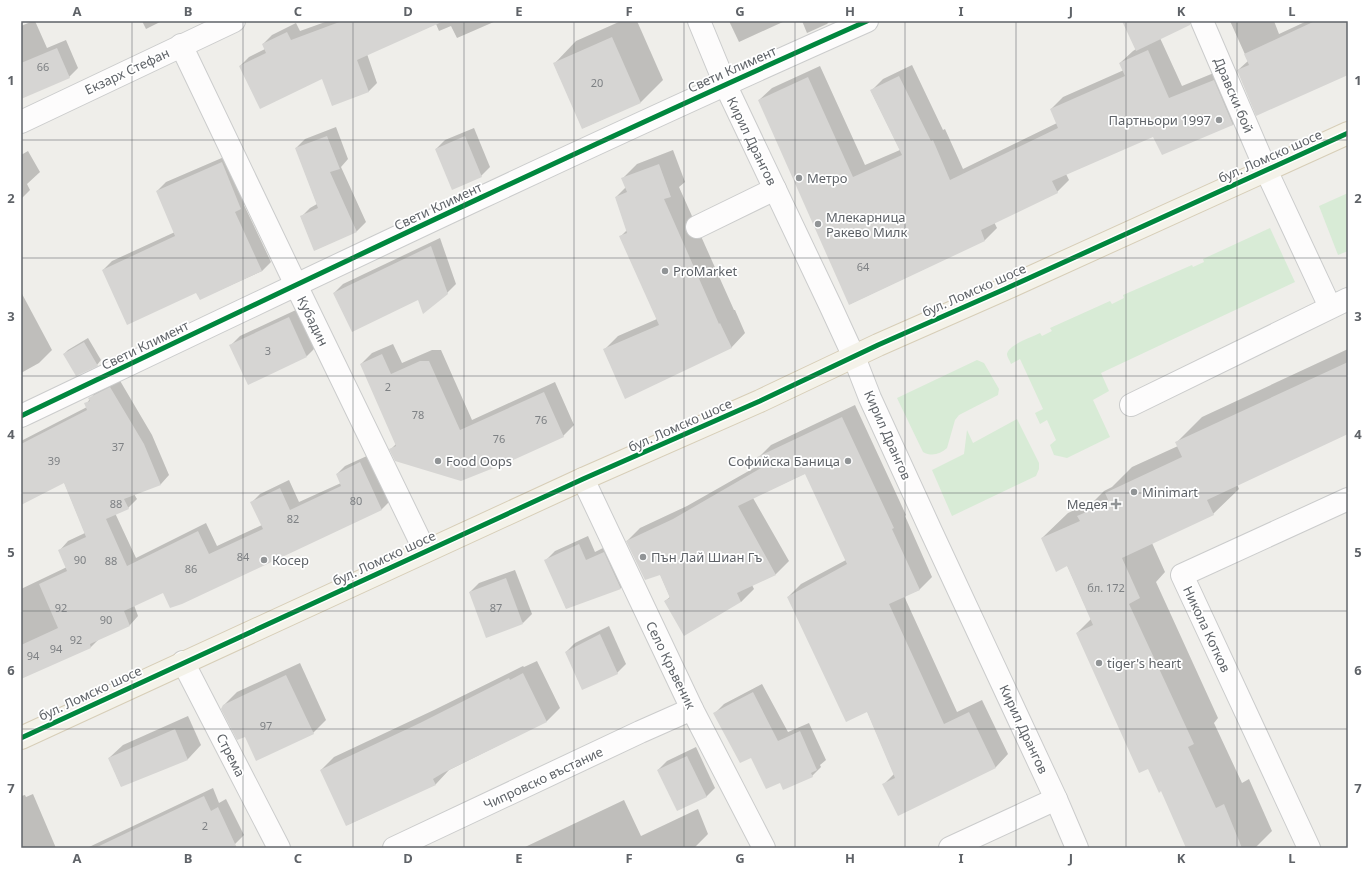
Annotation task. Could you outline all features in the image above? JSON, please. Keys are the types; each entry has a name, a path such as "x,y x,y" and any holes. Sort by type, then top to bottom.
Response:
{"main road":[{"name":"бул. Ломско шосе","path":"21,738 425,551 760,401 878,345 1348,133"}],"street":[{"name":"Екзарх Стефан","path":"21,122 234,21"},
{"name":"Кирил Дрангов","path":"699,21 724,84 854,357 870,398 1056,799 1077,848"},
{"name":"Свети Климент","path":"21,416 724,84 867,21"},
{"name":"Дравски бой","path":"1202,21 1266,170 1339,303"},
{"name":"Кубадин","path":"182,45 425,551"},
{"path":"697,228 775,189"},
{"path":"1131,405 1339,303"},
{"name":"Село Кръвеник","path":"583,479 692,709 764,848"},
{"name":"Никола Котков","path":"1309,848 1182,575 1348,499"},
{"name":"Стрема","path":"183,662 279,848"},
{"name":"Чипровско въстание","path":"394,848 692,709"},
{"path":"950,848 1056,799"}],"green space":[{"path":"1348,193 1348,251 1338,255 1319,206"},
{"path":"1270,228 1295,282 1101,373 1109,391 1093,400 1110,437 1067,458 1054,455 1050,445 1056,440 1047,420 1040,424 1035,413 1043,409 1020,359 1011,364 1007,354 1011,347 1040,333 1042,336 1052,331 1050,328 1110,301 1112,304 1124,298 1123,295 1192,265 1193,267 1204,262 1203,259"},
{"path":"977,360 984,363 999,389 998,395 959,415 955,420 947,448 933,455 926,454 923,452 897,398"},
{"path":"1017,419 1039,463 1039,469 1036,476 952,516 932,470 964,454 967,430 973,443"}],"building":[{"path":"342,21 444,21 357,60 369,92 332,106 322,79 260,109 239,66 266,53 262,44 287,32 291,40"},
{"path":"1122,21 1190,21 1190,25 1136,51"},
{"path":"1315,21 1348,21 1348,75 1256,116 1237,70 1249,65 1244,54"},
{"path":"612,37 641,103 582,129 553,63"},
{"path":"57,48 70,78 21,99 21,63"},
{"path":"1148,50 1169,98 1214,80 1233,125 1162,155 1153,137 1052,181 1058,193 981,230 985,241 849,305 758,100 808,77 853,177 902,155 870,90 899,76 931,141 933,140 950,180 1058,128 1050,109 1125,76 1119,63"},
{"path":"327,136 340,169 330,172 357,232 314,251 300,216 318,208 295,148"},
{"path":"465,136 482,177 452,190 435,149"},
{"path":"222,162 241,209 235,212 262,271 200,300 196,293 127,325 102,270 175,236 156,191"},
{"path":"659,164 671,197 664,199 719,324 720,323 732,348 625,399 603,349 659,325 619,236 627,233 615,197 627,192 621,178"},
{"path":"431,246 448,294 423,314 418,300 352,332 333,293"},
{"path":"289,317 307,357 248,385 229,345"},
{"path":"84,342 98,366 76,376 63,354"},
{"path":"382,354 391,374 420,361 429,361 460,430 544,392 564,437 511,461 461,481 395,461 389,449 396,446 360,364"},
{"path":"1348,362 1348,434 1207,500 1214,515 1122,558 1140,598 1129,604 1194,744 1188,747 1216,808 1224,804 1242,848 1186,848 1161,791 1159,793 1148,769 1139,773 1076,633 1093,625 1067,566 1056,572 1041,538 1080,521 1077,516 1109,502 1105,493 1182,457 1175,442"},
{"path":"110,387 144,444 161,485 124,499 129,509 106,519 127,566 198,531 209,554 263,529 250,502 280,488 290,510 341,486 336,474 360,462 382,510 182,604 170,608 163,593 124,611 130,626 90,644 91,648 21,679 21,645 58,628 39,584 67,571 58,550 86,537 64,483 21,505 21,444 87,410 84,403 90,401 88,398"},
{"path":"842,417 894,528 892,529 920,590 889,604 944,724 969,712 996,768 898,816 882,784 895,778 867,712 846,722 787,597 847,564 805,474 738,506 776,575 737,593 741,602 684,636 664,601 670,598 660,575 645,580 626,541 673,519 761,468 757,457"},
{"path":"579,544 586,560 604,552 621,589 566,609 544,560"},
{"path":"506,578 523,624 486,638 469,592"},
{"path":"600,634 618,674 582,690 565,652"},
{"path":"523,673 547,722 443,773 433,779 436,785 346,826 320,770 420,723 509,678 510,680"},
{"path":"286,675 314,734 256,761 245,737 237,740 221,709 223,705"},
{"path":"753,692 778,741 800,731 817,770 811,773 813,777 783,790 780,783 766,789 751,758 740,763 713,713"},
{"path":"175,729 188,760 121,787 108,758"},
{"path":"687,756 707,797 677,811 657,770"},
{"path":"204,796 211,811 218,807 237,848 95,848"}],"cycle path":[{"path":"21,416 337,265 549,166 867,21"},
{"path":"21,738 583,479 760,401 878,345 1348,133"}],"place":[{"name":"Партньори 1997","path":"1219,120"},
{"name":"Метро","path":"799,178"},
{"name":"Млекарница Ракево Милк","path":"818,224"},
{"name":"ProMarket","path":"665,271"},
{"name":"Food Oops","path":"438,461"},
{"name":"Софийска Баница","path":"848,461"},
{"name":"Minimart","path":"1134,492"},
{"name":"Медея","path":"1116,504"},
{"name":"Пън Лай Шиан Гъ","path":"643,557"},
{"name":"Косер","path":"264,560"},
{"name":"tiger's heart","path":"1099,663"}]}
